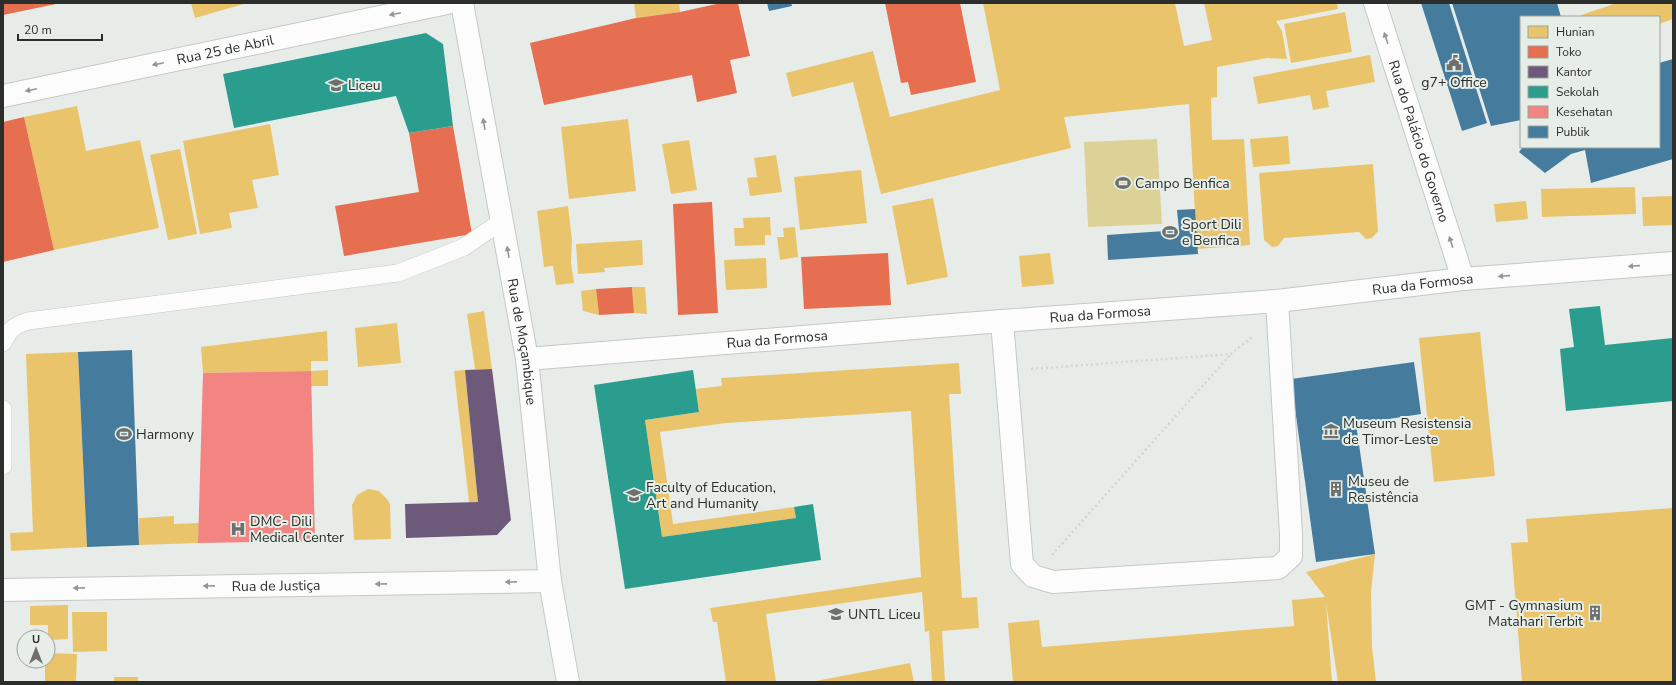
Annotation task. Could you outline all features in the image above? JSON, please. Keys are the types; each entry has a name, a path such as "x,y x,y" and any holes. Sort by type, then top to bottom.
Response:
{"street":[{"name":"Rua 25 de Abril","path":"3,96 447,3"},
{"name":"Rua de Moçambique","path":"462,3 527,359 550,581 568,682"},
{"name":"Rua do Palácio do Governo","path":"1375,3 1463,279"},
{"name":"Rua da Formosa","path":"527,359 1002,321 1277,301 1463,279 1673,263"},
{"path":"1002,321 1022,564 1033,576 1053,582 1278,568 1291,556 1291,534 1277,301"},
{"name":"Rua de Justiça","path":"3,590 550,581"}],"lane":[{"path":"3,343 7,334 15,325 28,322 398,273 464,247 502,221"},
{"path":"3,409 3,466"}],"path":[{"path":"1033,576 1231,354 1253,336 1278,334"},
{"path":"1006,371 1231,354"}],"shaded area":[{"name":"Campo Benfica","path":"1157,139 1162,224 1088,227 1084,142"}],"building: Hunian":[{"path":"191,3 247,3 195,18"},
{"path":"634,3 679,3 680,12 636,18"},
{"path":"983,3 1175,3 1184,46 1212,40 1204,3 1337,3 1338,9 1276,21 1282,31 1287,59 1267,58 1217,67 1217,97 1211,98 1212,140 1244,139 1250,245 1197,249 1189,104 1064,117 1071,148 881,194 853,82 792,97 786,73 873,51 890,117 1000,90"},
{"path":"1617,3 1673,3 1673,19 1660,24 1660,16 1581,15"},
{"path":"1345,12 1352,52 1291,63 1284,24"},
{"path":"1370,55 1375,82 1326,91 1329,107 1313,110 1310,95 1258,104 1253,77"},
{"path":"77,106 86,151 140,140 159,228 54,250 24,117"},
{"path":"628,119 636,191 569,199 561,127"},
{"path":"270,124 279,175 252,180 258,208 229,213 232,228 200,234 183,141"},
{"path":"1288,136 1290,164 1253,167 1250,139"},
{"path":"689,140 697,190 671,194 662,144"},
{"path":"180,149 197,234 168,240 150,155"},
{"path":"776,155 782,192 750,196 747,178 757,177 754,158"},
{"path":"1373,164 1378,231 1372,238 1366,239 1359,232 1284,238 1278,246 1272,247 1264,240 1259,173"},
{"path":"861,170 867,223 800,230 794,177"},
{"path":"1635,187 1636,214 1542,217 1541,189"},
{"path":"1673,196 1673,225 1643,226 1642,197"},
{"path":"933,198 948,277 907,285 892,206"},
{"path":"1526,201 1528,219 1496,222 1494,204"},
{"path":"568,206 572,240 571,263 574,283 556,285 553,266 544,267 537,211"},
{"path":"770,217 771,235 765,235 765,245 735,246 734,228 744,228 743,218"},
{"path":"795,227 798,257 780,260 777,237 784,237 783,228"},
{"path":"642,240 643,265 604,268 605,272 578,274 576,244"},
{"path":"1050,253 1054,284 1022,287 1019,256"},
{"path":"766,258 767,288 726,290 724,260"},
{"path":"632,287 645,287 647,314 634,313"},
{"path":"596,289 599,315 583,311 581,291"},
{"path":"484,311 492,369 475,369 467,314"},
{"path":"397,323 401,363 358,367 355,328"},
{"path":"327,331 328,361 311,361 311,371 203,373 201,347"},
{"path":"1480,332 1495,476 1434,482 1419,338"},
{"path":"78,352 87,547 11,551 10,533 33,532 26,354"},
{"path":"959,363 961,394 949,394 962,598 977,597 979,628 942,631 945,682 932,682 929,631 925,632 922,592 766,614 776,682 726,682 717,622 713,622 710,608 921,577 911,411 726,423 660,432 673,524 794,507 796,518 662,537 645,420 699,412 696,389 722,386 721,378"},
{"path":"328,370 328,386 311,386 311,371"},
{"path":"465,370 478,502 469,502 454,371"},
{"path":"368,489 379,491 390,504 391,539 354,540 352,505 357,495"},
{"name":"GMT - Gymnasium Matahari Terbit","path":"1673,508 1673,682 1522,682 1511,543 1528,542 1526,519"},
{"path":"174,516 174,524 199,523 198,543 139,545 139,518"},
{"path":"1375,554 1371,592 1372,647 1376,682 1338,682 1326,603 1332,682 1013,682 1008,623 1039,620 1042,647 1294,626 1292,600 1325,597 1306,572"},
{"path":"68,605 68,639 56,640 56,629 48,629 48,625 30,625 30,606"},
{"path":"72,612 107,612 107,651 73,652"},
{"path":"56,653 77,654 76,682 45,682 45,669 56,669"},
{"path":"910,663 914,682 816,682 816,681"},
{"path":"114,677 138,677 138,682 114,682"}],"building: Toko":[{"path":"3,3 56,3 56,4 3,15"},
{"path":"721,3 738,3 750,56 730,60 737,93 697,102 692,75 544,105 530,43 636,18 680,12"},
{"path":"885,3 960,3 976,82 911,95 908,82 901,83"},
{"path":"24,117 54,250 3,262 3,122"},
{"path":"453,126 472,234 344,256 335,206 419,192 409,133"},
{"path":"712,202 718,313 678,315 673,204"},
{"path":"888,253 891,305 804,309 801,257"},
{"path":"632,287 634,313 599,315 596,289"}],"building: Kantor":[{"path":"492,369 511,520 497,535 406,538 405,504 478,502 465,370"}],"building: Sekolah":[{"name":"Liceu","path":"426,33 443,44 453,126 409,133 396,96 234,128 223,74"},
{"path":"1600,306 1605,345 1673,338 1673,401 1566,411 1560,349 1574,347 1569,309"},
{"path":"693,370 699,412 645,420 662,537 796,518 794,507 813,504 821,560 625,589 594,385"}],"building: Kesehatan":[{"path":"311,371 315,541 198,543 203,373"}],"building: Publik":[{"path":"767,3 791,3 792,6 769,11"},
{"name":"g7+ Office","path":"1421,3 1449,3 1487,123 1462,131"},
{"path":"1452,3 1557,3 1561,16 1520,16 1520,120 1491,126"},
{"path":"1673,59 1673,159 1591,183 1585,150 1571,154 1545,173 1519,152 1522,148 1660,148 1660,63"},
{"name":"Sport Dili e Benfica","path":"1195,209 1198,254 1108,260 1107,235 1179,230 1177,210"},
{"path":"132,350 139,545 87,547 78,352"},
{"name":"Museu de Resistência","path":"1414,362 1421,414 1356,424 1375,554 1316,562 1291,379"}],"place":[{"name":"g7+ Office","path":"1454,63"},
{"name":"Liceu","path":"336,85"},
{"name":"Campo Benfica","path":"1123,183"},
{"name":"Sport Dili e Benfica","path":"1170,232"},
{"name":"Museum Resistensia de Timor-Leste","path":"1331,431"},
{"name":"Harmony","path":"124,434"},
{"name":"Museu de Resistência","path":"1336,489"},
{"name":"Faculty of Education, Art and Humanity","path":"634,495"},
{"name":"DMC- Dili Medical Center","path":"238,529"},
{"name":"GMT - Gymnasium Matahari Terbit","path":"1595,613"},
{"name":"UNTL Liceu","path":"836,614"}]}
